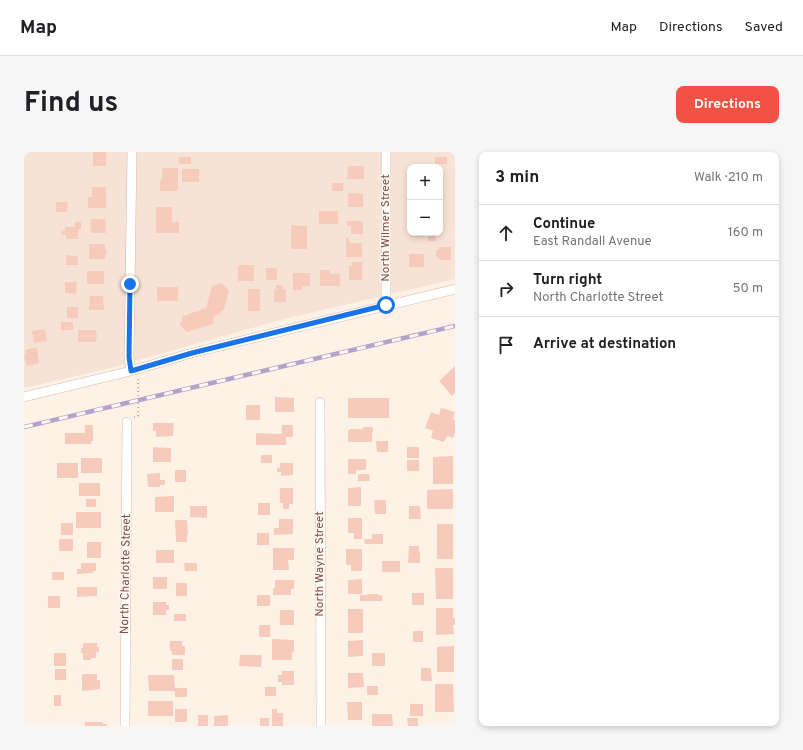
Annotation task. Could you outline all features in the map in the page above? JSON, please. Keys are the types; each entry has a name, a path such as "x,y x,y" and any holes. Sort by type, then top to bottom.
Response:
{"street":[{"path":"132,152 129,357 135,370"},
{"name":"North Wilmer Street","path":"386,152 386,305"},
{"path":"24,397 135,370 200,351 455,289"},
{"name":"North Wayne Street","path":"320,402 321,726"},
{"name":"North Charlotte Street","path":"125,726 129,420"}],"path":[{"path":"129,420 138,416 135,370"}],"shaded area":[{"path":"24,152 455,152 455,279 284,319 111,368 24,388"}],"building":[{"path":"93,152 106,152 106,166 93,166"},
{"path":"179,157 191,157 191,164 179,164"},
{"path":"435,157 447,157 447,164 435,164"},
{"path":"348,166 364,166 364,179 347,179"},
{"path":"162,168 178,168 178,191 160,191"},
{"path":"182,169 199,169 199,182 182,182"},
{"path":"332,183 343,183 343,191 332,191"},
{"path":"92,187 106,187 106,208 88,208 88,197 92,197"},
{"path":"348,193 363,194 363,207 348,207"},
{"path":"56,202 68,202 67,212 56,212"},
{"path":"156,207 172,207 172,222 179,222 179,233 156,233"},
{"path":"319,211 338,211 338,224 319,224"},
{"path":"91,219 105,219 106,233 91,233"},
{"path":"347,221 363,221 363,234 351,234 351,226 347,226"},
{"path":"75,222 81,222 81,229 78,229 78,239 66,239 66,235 62,235 62,231 65,231 65,227 75,227"},
{"path":"291,225 307,226 307,249 291,249"},
{"path":"411,236 423,236 423,237"},
{"path":"428,236 435,236 436,241 428,241"},
{"path":"346,238 349,238 349,243 362,243 362,257 346,257"},
{"path":"89,244 105,244 105,249 107,249 105,259 89,259"},
{"path":"439,247 451,247 451,260 439,260 439,257 436,257 436,250 439,250"},
{"path":"409,254 424,254 424,267 409,267"},
{"path":"66,255 78,256 78,265 66,265"},
{"path":"352,262 362,262 362,280 349,280 349,266 352,266"},
{"path":"238,265 254,265 254,281 238,281"},
{"path":"266,268 277,268 277,280 266,280"},
{"path":"320,270 330,270 330,274 340,274 340,286 320,286"},
{"path":"87,271 104,271 104,284 87,284"},
{"path":"293,273 310,273 310,286 302,286 302,290 293,290"},
{"path":"65,282 77,282 76,294 65,293"},
{"path":"221,283 229,290 224,310 222,310 220,314 214,316 213,324 187,332 180,325 183,316 206,308 212,286"},
{"path":"276,285 283,285 283,289 286,289 286,302 274,302 274,289 276,289"},
{"path":"157,287 178,287 178,301 157,301"},
{"path":"248,289 260,289 260,311 248,311"},
{"path":"90,296 103,296 104,310 89,310"},
{"path":"67,307 78,307 78,318 67,318"},
{"path":"61,322 73,322 73,330 61,330"},
{"path":"45,329 47,341 34,343 32,331"},
{"path":"78,330 96,330 96,342 78,342"},
{"path":"37,347 39,363 27,366 24,356 26,355 25,350"},
{"path":"455,366 455,393 452,396 439,381"},
{"path":"275,397 294,398 294,412 275,412"},
{"path":"348,398 389,398 389,418 348,418"},
{"path":"246,405 260,405 260,420 246,420"},
{"path":"441,408 455,412 453,419 455,420 455,433 453,438 447,436 444,442 431,438 433,431 425,428 431,412 439,415"},
{"path":"153,423 174,423 173,436 156,437 156,431 153,431"},
{"path":"85,425 93,425 93,441 91,441 91,444 65,444 65,433 85,433"},
{"path":"282,425 293,425 293,437 286,437 286,445 256,445 256,433 282,434"},
{"path":"363,427 373,427 372,442 348,442 348,430 363,429"},
{"path":"376,441 388,441 388,452 377,452"},
{"path":"153,447 171,448 171,462 153,462"},
{"path":"407,447 419,447 419,458 407,458"},
{"path":"261,455 272,455 272,463 261,463"},
{"path":"453,456 453,484 433,484 433,457"},
{"path":"81,458 102,458 102,473 81,473"},
{"path":"348,459 366,459 366,470 356,470 356,474 348,474"},
{"path":"407,460 419,460 419,471 407,471"},
{"path":"57,463 78,463 78,478 57,478"},
{"path":"280,463 293,463 293,475 281,476 281,472 277,472 277,468 280,468"},
{"path":"175,470 186,470 186,482 175,482"},
{"path":"160,473 160,480 165,480 165,485 160,485 160,487 148,487 147,474"},
{"path":"358,474 369,474 370,481 358,481"},
{"path":"79,483 100,483 100,496 79,496"},
{"path":"361,487 361,506 348,506 348,488"},
{"path":"280,488 293,488 293,504 289,504 289,509 283,509 283,503 280,503"},
{"path":"453,489 453,509 427,509 427,490"},
{"path":"174,496 174,512 155,512 155,497"},
{"path":"86,499 96,499 96,507 86,507"},
{"path":"374,500 386,500 386,514 375,514"},
{"path":"258,503 270,503 270,515 258,515"},
{"path":"190,506 207,506 207,518 190,517"},
{"path":"409,506 420,506 421,519 409,519"},
{"path":"76,512 101,512 101,528 76,528"},
{"path":"348,518 362,518 362,539 354,539 354,533 348,533"},
{"path":"279,519 293,519 293,534 274,535 274,528 279,528"},
{"path":"175,520 187,520 187,542 176,542"},
{"path":"61,523 73,523 73,535 61,535"},
{"path":"437,524 453,524 453,559 437,559"},
{"path":"257,533 269,533 269,545 257,545"},
{"path":"372,534 383,534 383,544 365,544 364,539 372,539"},
{"path":"59,539 73,539 73,551 59,551"},
{"path":"87,542 101,542 101,558 87,558"},
{"path":"409,546 419,546 420,563 408,563"},
{"path":"273,548 294,548 294,560 288,560 289,570 273,570"},
{"path":"346,549 362,549 362,571 351,571 351,565 346,565"},
{"path":"156,550 174,550 174,563 156,563"},
{"path":"382,561 400,561 400,572 382,572"},
{"path":"81,563 96,563 96,571 93,571 93,573 77,574 77,569 81,569"},
{"path":"184,563 197,563 197,571 185,571"},
{"path":"435,568 453,568 453,599 436,599"},
{"path":"52,572 64,572 64,580 52,580"},
{"path":"153,577 167,577 167,589 153,589"},
{"path":"362,579 362,594 348,594 348,580"},
{"path":"275,580 294,580 294,589 291,589 291,595 273,595"},
{"path":"176,583 187,583 187,596 176,596"},
{"path":"77,587 97,587 97,596 77,597"},
{"path":"412,593 424,593 424,605 412,605"},
{"path":"257,595 270,595 270,606 257,606"},
{"path":"360,595 382,595 382,601 360,601"},
{"path":"48,596 60,596 60,608 48,608"},
{"path":"153,602 166,602 166,605 169,605 169,610 166,610 166,615 153,615"},
{"path":"436,608 453,608 453,618 455,618 455,625 453,625 454,634 436,635"},
{"path":"348,609 363,609 363,633 348,633"},
{"path":"280,610 294,610 294,625 280,625"},
{"path":"174,614 186,614 186,621 174,621"},
{"path":"259,625 270,625 270,637 259,637"},
{"path":"413,631 423,631 423,642 413,642"},
{"path":"272,639 294,640 292,660 272,660"},
{"path":"363,640 363,656 348,657 348,641"},
{"path":"170,641 182,641 182,646 185,646 185,655 172,655 172,651 170,651"},
{"path":"83,643 97,643 99,652 96,652 96,658 91,658 91,660 83,660 81,648 83,648"},
{"path":"454,646 454,672 437,672 437,647"},
{"path":"54,653 66,653 66,666 54,666"},
{"path":"372,653 385,653 385,666 372,666"},
{"path":"240,655 262,655 261,667 239,666"},
{"path":"172,659 183,659 183,670 172,670"},
{"path":"421,668 431,668 432,681 421,681"},
{"path":"55,669 66,669 66,680 55,680"},
{"path":"282,671 294,671 294,685 282,685 282,682 278,682 278,675 282,675"},
{"path":"348,673 363,673 364,687 348,688"},
{"path":"82,674 97,674 97,680 100,680 100,689 82,691"},
{"path":"148,675 174,675 175,688 187,688 187,697 175,697 175,691 149,691"},
{"path":"435,684 453,684 454,712 435,712"},
{"path":"367,686 378,686 378,695 367,695"},
{"path":"265,687 276,687 276,696 265,696"},
{"path":"54,695 61,695 61,706 54,706"},
{"path":"148,701 173,701 173,716 148,716"},
{"path":"347,702 362,702 362,720 348,720"},
{"path":"410,704 423,704 423,716 410,716"},
{"path":"175,709 187,709 187,722 175,722"},
{"path":"272,709 277,709 277,713 283,713 283,726 272,726"},
{"path":"372,714 392,714 393,726 372,726"},
{"path":"198,715 208,715 208,726 198,726"},
{"path":"228,715 228,726 214,726 214,716"},
{"path":"260,718 269,718 269,726 260,726"},
{"path":"407,718 418,718 418,726 408,726"},
{"path":"85,722 103,722 103,724 107,724 107,726 85,726"}],"railway":[{"path":"24,427 455,326"}],"route":[{"path":"130,284 129,357 131,371 192,353 386,305"}]}
